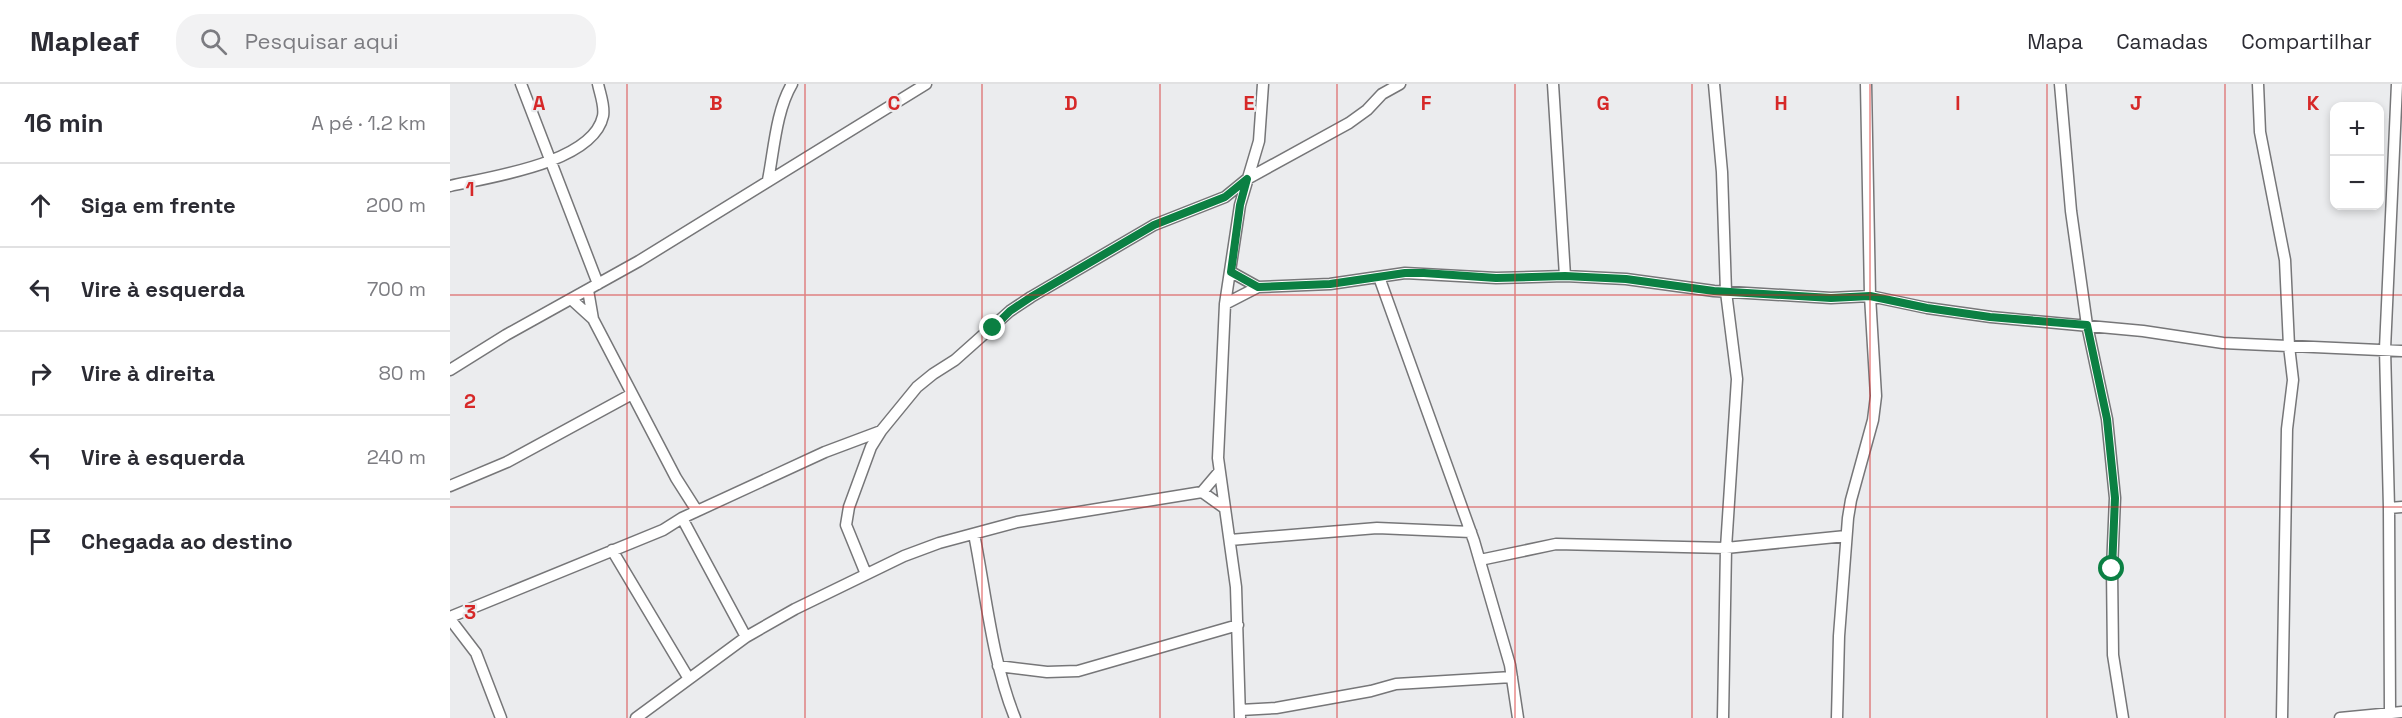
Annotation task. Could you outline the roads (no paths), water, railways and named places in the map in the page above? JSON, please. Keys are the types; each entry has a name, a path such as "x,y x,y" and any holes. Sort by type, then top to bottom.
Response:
{"street":[{"path":"521,84 598,284"},
{"path":"450,186 550,161 582,147 603,116 598,84"},
{"path":"768,180 779,124 792,84"},
{"path":"450,370 639,261 926,84"},
{"path":"1263,84 1259,141 1240,205 1225,304 1218,449 1223,507 1236,587 1240,714 1396,684 1512,677"},
{"path":"866,574 846,521 865,463 881,432 917,387 955,360 1010,311 1154,225 1225,197 1247,179 1349,123 1367,110 1382,94 1400,84"},
{"path":"1553,84 1565,276"},
{"path":"1714,84 1722,172 1726,292 1737,379 1726,548 1723,718"},
{"path":"1837,718 1839,636 1846,537 1851,500 1873,420 1875,396 1870,296 1866,84"},
{"path":"2060,84 2071,211 2087,325 2107,419 2115,498 2112,569 2113,647 2122,718"},
{"path":"2258,84 2260,132 2285,260 2293,380 2287,429 2282,718"},
{"path":"2390,712 2389,508 2385,349 2397,181 2397,84"},
{"path":"1231,272 1258,287"},
{"path":"1225,304 1258,287 1330,284 1424,273 1496,278 1565,276 1626,279 1726,292 1831,298 1870,296 1927,308 1990,317 2143,331 2223,344 2402,351"},
{"path":"1379,277 1480,560 1512,677 1518,718"},
{"path":"588,290 593,319 676,478 697,511"},
{"path":"571,299 593,319"},
{"path":"450,486 499,466 632,394"},
{"path":"501,718 476,653 450,618 663,530 682,518 825,452 881,432"},
{"path":"636,718 747,637 795,609 913,553 1017,522 1059,513 1202,492 1219,472"},
{"path":"1202,492 1223,507"},
{"path":"2389,508 2402,507"},
{"path":"682,518 747,637"},
{"path":"1230,540 1377,528 1471,532"},
{"path":"974,534 999,666 1006,697 1015,718"},
{"path":"1480,560 1556,544 1726,548 1846,537"},
{"path":"612,550 689,679"},
{"path":"999,666 1047,672 1078,671 1238,625"},
{"path":"2340,718 2402,712"}]}
